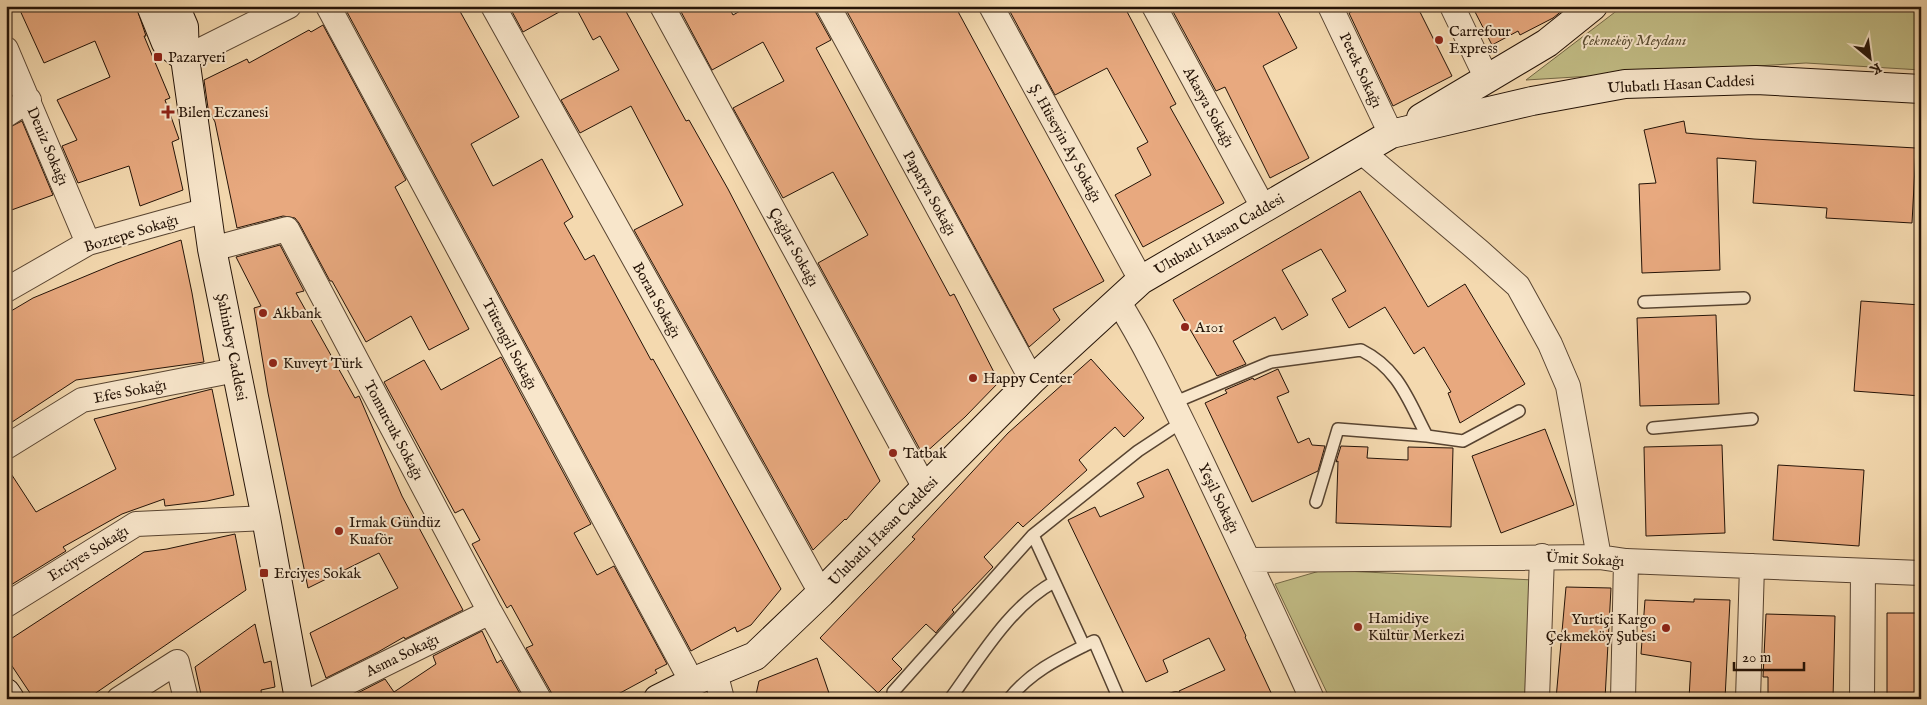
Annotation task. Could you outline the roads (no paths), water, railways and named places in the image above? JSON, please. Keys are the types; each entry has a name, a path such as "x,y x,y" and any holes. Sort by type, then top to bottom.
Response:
{"street":[{"path":"151,6 166,43 185,58 288,6"},
{"name":"Şahinbey Caddesi","path":"175,6 184,27 185,58 212,249 266,518 299,699"},
{"name":"Tütengil Sokağı","path":"328,6 703,677 722,699"},
{"name":"Boran Sokağı","path":"493,6 821,594"},
{"name":"Çağlar Sokağı","path":"662,6 926,488"},
{"name":"Papatya Sokağı","path":"828,6 1032,380"},
{"name":"Ş. Hüseyin Ay Sokağı","path":"991,6 1141,280"},
{"name":"Akasya Sokağı","path":"1154,6 1264,207"},
{"name":"Petek Sokağı","path":"1330,6 1391,134"},
{"path":"1452,6 1487,79"},
{"path":"1391,134 1428,115 1547,44 1591,7"},
{"name":"Deniz Sokağı","path":"6,49 88,243"},
{"path":"1518,61 1511,77 1521,97 1532,101"},
{"name":"Ulubatlı Hasan Caddesi","path":"658,699 703,677 755,656 821,594 1032,380 1141,280 1391,134 1532,101 1625,84 1747,80 1921,89"},
{"path":"6,115 29,100"},
{"path":"1362,152 1518,286 1550,344 1568,386 1600,556"},
{"name":"Boztepe Sokağı","path":"6,290 88,243 207,210"},
{"name":"Tomurcuk Sokağı","path":"212,249 287,229 538,699"},
{"name":"Yeşil Sokağı","path":"1118,301 1141,337 1249,560 1312,699"},
{"name":"Efes Sokağı","path":"6,447 82,400 236,370"},
{"name":"Erciyes Sokağı","path":"6,605 136,524 266,518"},
{"path":"1537,699 1542,556"},
{"name":"Ümit Sokağı","path":"1249,560 1600,556 1626,560 1921,574"},
{"path":"1623,699 1626,560"},
{"path":"1748,699 1752,566"},
{"path":"1862,699 1863,571"},
{"name":"Asma Sokağı","path":"314,699 490,612"},
{"path":"119,699 177,662 186,699"},
{"path":"6,693 10,699"}],"lane":[{"path":"1644,302 1744,298"},
{"path":"893,692 1033,535 1138,451 1177,413 1270,362 1361,350 1374,357 1394,375 1427,436"},
{"path":"1316,502 1338,429 1427,436 1463,441 1519,411"},
{"path":"1653,428 1752,419"},
{"path":"1033,535 1084,646"},
{"path":"950,699 1016,611 1035,594 1054,582"},
{"path":"1009,699 1036,672 1094,641 1119,699"}],"place":[{"name":"Carrefour Express","path":"1439,40"},
{"name":"Pazaryeri","path":"158,57"},
{"name":"Bilen Eczanesi","path":"168,112"},
{"name":"Akbank","path":"263,313"},
{"name":"A101","path":"1185,327"},
{"name":"Kuveyt Türk","path":"273,363"},
{"name":"Happy Center","path":"973,378"},
{"name":"Tatbak","path":"893,453"},
{"name":"Irmak Gündüz Kuaför","path":"339,531"},
{"name":"Erciyes Sokak","path":"264,573"},
{"name":"Hamidiye Kültür Merkezi","path":"1358,627"},
{"name":"Yurtiçi Kargo Çekmeköy Şubesi","path":"1666,628"}],"park label":[{"name":"Çekmeköy Meydanı","path":"1634,40"}]}
